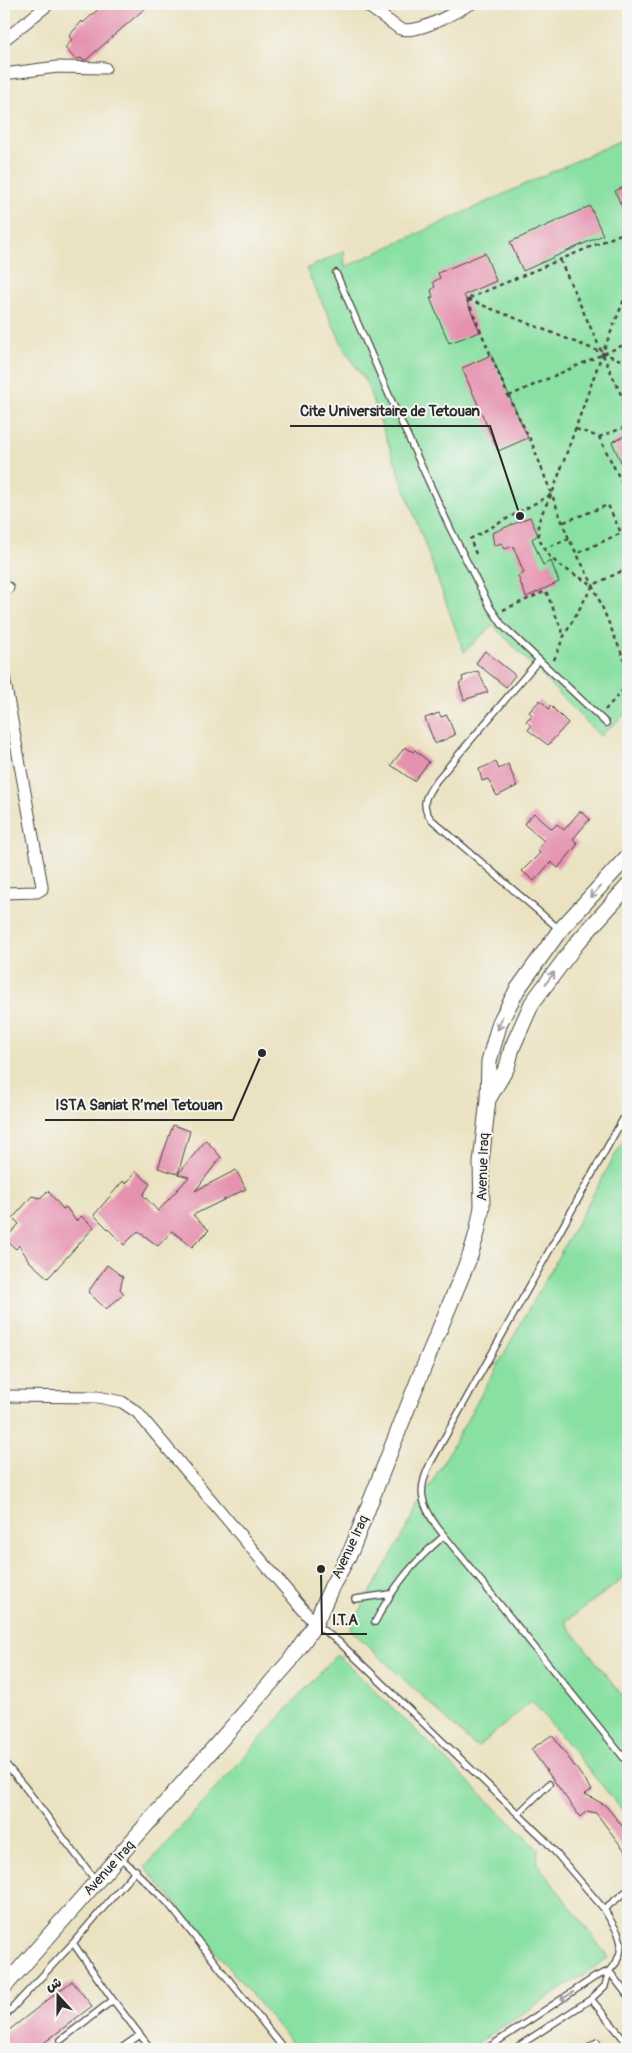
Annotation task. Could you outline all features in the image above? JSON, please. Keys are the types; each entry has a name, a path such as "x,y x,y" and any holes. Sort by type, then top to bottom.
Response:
{"street":[{"path":"4,40 49,4"},
{"path":"365,4 400,29 412,30 470,4"},
{"path":"379,14 387,4"},
{"path":"4,74 57,68 105,68"},
{"path":"4,677 9,732 42,886 42,889 37,892 4,893"},
{"name":"Avenue Iraq","path":"4,1987 290,1661 316,1624 332,1586 351,1551 470,1256 477,1234 482,1207 481,1163 488,1099 489,1061 500,1022 517,990 560,930 628,856"},
{"name":"Avenue Iraq","path":"488,1099 507,1067 512,1048 532,1004 577,943 628,886"},
{"path":"4,1396 98,1396 122,1402 137,1412 316,1624"}],"lane":[{"path":"336,273 392,402 473,576 499,621 538,661 606,723"},
{"path":"538,661 437,780 424,800 424,807 431,819 560,930"},
{"path":"628,1110 425,1474 421,1488 423,1502 429,1515 444,1536 628,1763"},
{"path":"375,1622 390,1594 412,1564 444,1536"},
{"path":"355,1599 390,1594"},
{"path":"316,1624 339,1642 544,1839 604,1908 618,1933 620,1953 616,1963 609,1971 595,1977 486,2049"},
{"path":"4,1762 97,1882"},
{"path":"518,1814 549,1784"},
{"path":"120,1856 167,1902 284,2049"},
{"path":"4,2017 73,1943 136,1870"},
{"path":"604,1908 628,1890"},
{"path":"73,1943 112,2000 151,2049"},
{"path":"609,1971 628,1996"},
{"path":"514,2049 591,1999 605,1986 609,1971"},
{"path":"591,1999 627,2047"},
{"path":"61,2040 112,2000"},
{"path":"120,2049 140,2035"},
{"path":"587,2049 597,2042"}],"path":[{"path":"467,300 628,231"},
{"path":"560,260 628,410"},
{"path":"593,585 556,563 543,549 538,526 552,494 602,354 628,290"},
{"path":"467,300 628,363"},
{"path":"467,300 508,396 531,441 569,539 593,585 628,669"},
{"path":"508,396 628,343"},
{"path":"576,429 599,437 628,426"},
{"path":"599,437 625,489"},
{"path":"478,558 470,540 552,494"},
{"path":"563,522 608,505 621,533 576,554"},
{"path":"543,549 569,539"},
{"path":"549,671 564,636 593,585 628,568"},
{"path":"500,612 546,591 564,636"},
{"path":"548,653 554,658"},
{"path":"599,717 628,684"}],"green space":[{"path":"628,137 628,712 600,736 493,625 464,652 366,382 345,350 306,269 344,251 345,267"},
{"path":"628,1132 628,1575 565,1622 628,1703 628,1817 532,1701 477,1748 350,1629"},
{"path":"337,1654 538,1849 537,1863 609,1958 468,2049 297,2049 145,1867"}],"building":[{"path":"104,4 150,4 86,60 79,58 76,60 65,48 72,40 69,36 82,21 83,23"},
{"path":"628,185 628,221 615,191"},
{"path":"590,206 603,235 523,271 510,242"},
{"path":"485,253 496,281 464,295 480,332 449,343 430,298 433,297 431,290 435,287 433,282 440,278 438,273"},
{"path":"491,355 528,438 498,451 462,368"},
{"path":"628,434 628,478 612,442"},
{"path":"530,517 538,535 532,539 543,565 551,561 559,582 526,597 518,576 524,573 513,546 505,549 501,543 494,546 492,533"},
{"path":"485,651 515,675 506,687 476,663"},
{"path":"478,671 488,692 464,700 459,683 463,681 462,677"},
{"path":"540,700 549,709 550,705 568,723 548,745 528,730 531,726 526,721 532,715 529,712"},
{"path":"439,713 441,717 447,715 455,735 435,744 425,718"},
{"path":"405,747 413,752 415,750 429,762 414,781 391,765"},
{"path":"496,762 499,769 508,764 517,786 497,796 488,779 482,781 479,769"},
{"path":"580,811 590,819 573,839 578,844 558,868 551,862 534,881 522,871 540,853 537,850 544,841 524,824 534,813 552,829 557,824 564,830"},
{"path":"173,1125 190,1131 178,1174 158,1168"},
{"path":"206,1140 221,1157 195,1191 236,1170 246,1189 193,1215 209,1230 192,1247 172,1231 158,1246 138,1231 124,1245 94,1215 123,1181 126,1184 136,1171 150,1184 143,1195 158,1211 189,1177 178,1174"},
{"path":"48,1191 63,1209 66,1207 76,1221 81,1216 94,1227 48,1278 29,1261 19,1245 16,1249 5,1239 19,1224 13,1218 32,1196 40,1198"},
{"path":"107,1265 123,1277 120,1289 124,1294 106,1309 88,1292"},
{"path":"552,1735 592,1790 585,1794 605,1805 628,1833 628,1855 596,1813 587,1811 580,1817 531,1749"},
{"path":"72,1981 92,2006 36,2049 9,2049 4,2043 4,2034"}],"place":[{"name":"Cite Universitaire de Tetouan","path":"520,516"},
{"name":"ISTA Saniat R’mel Tetouan","path":"262,1053"},
{"name":"I.T.A","path":"321,1569"}]}
